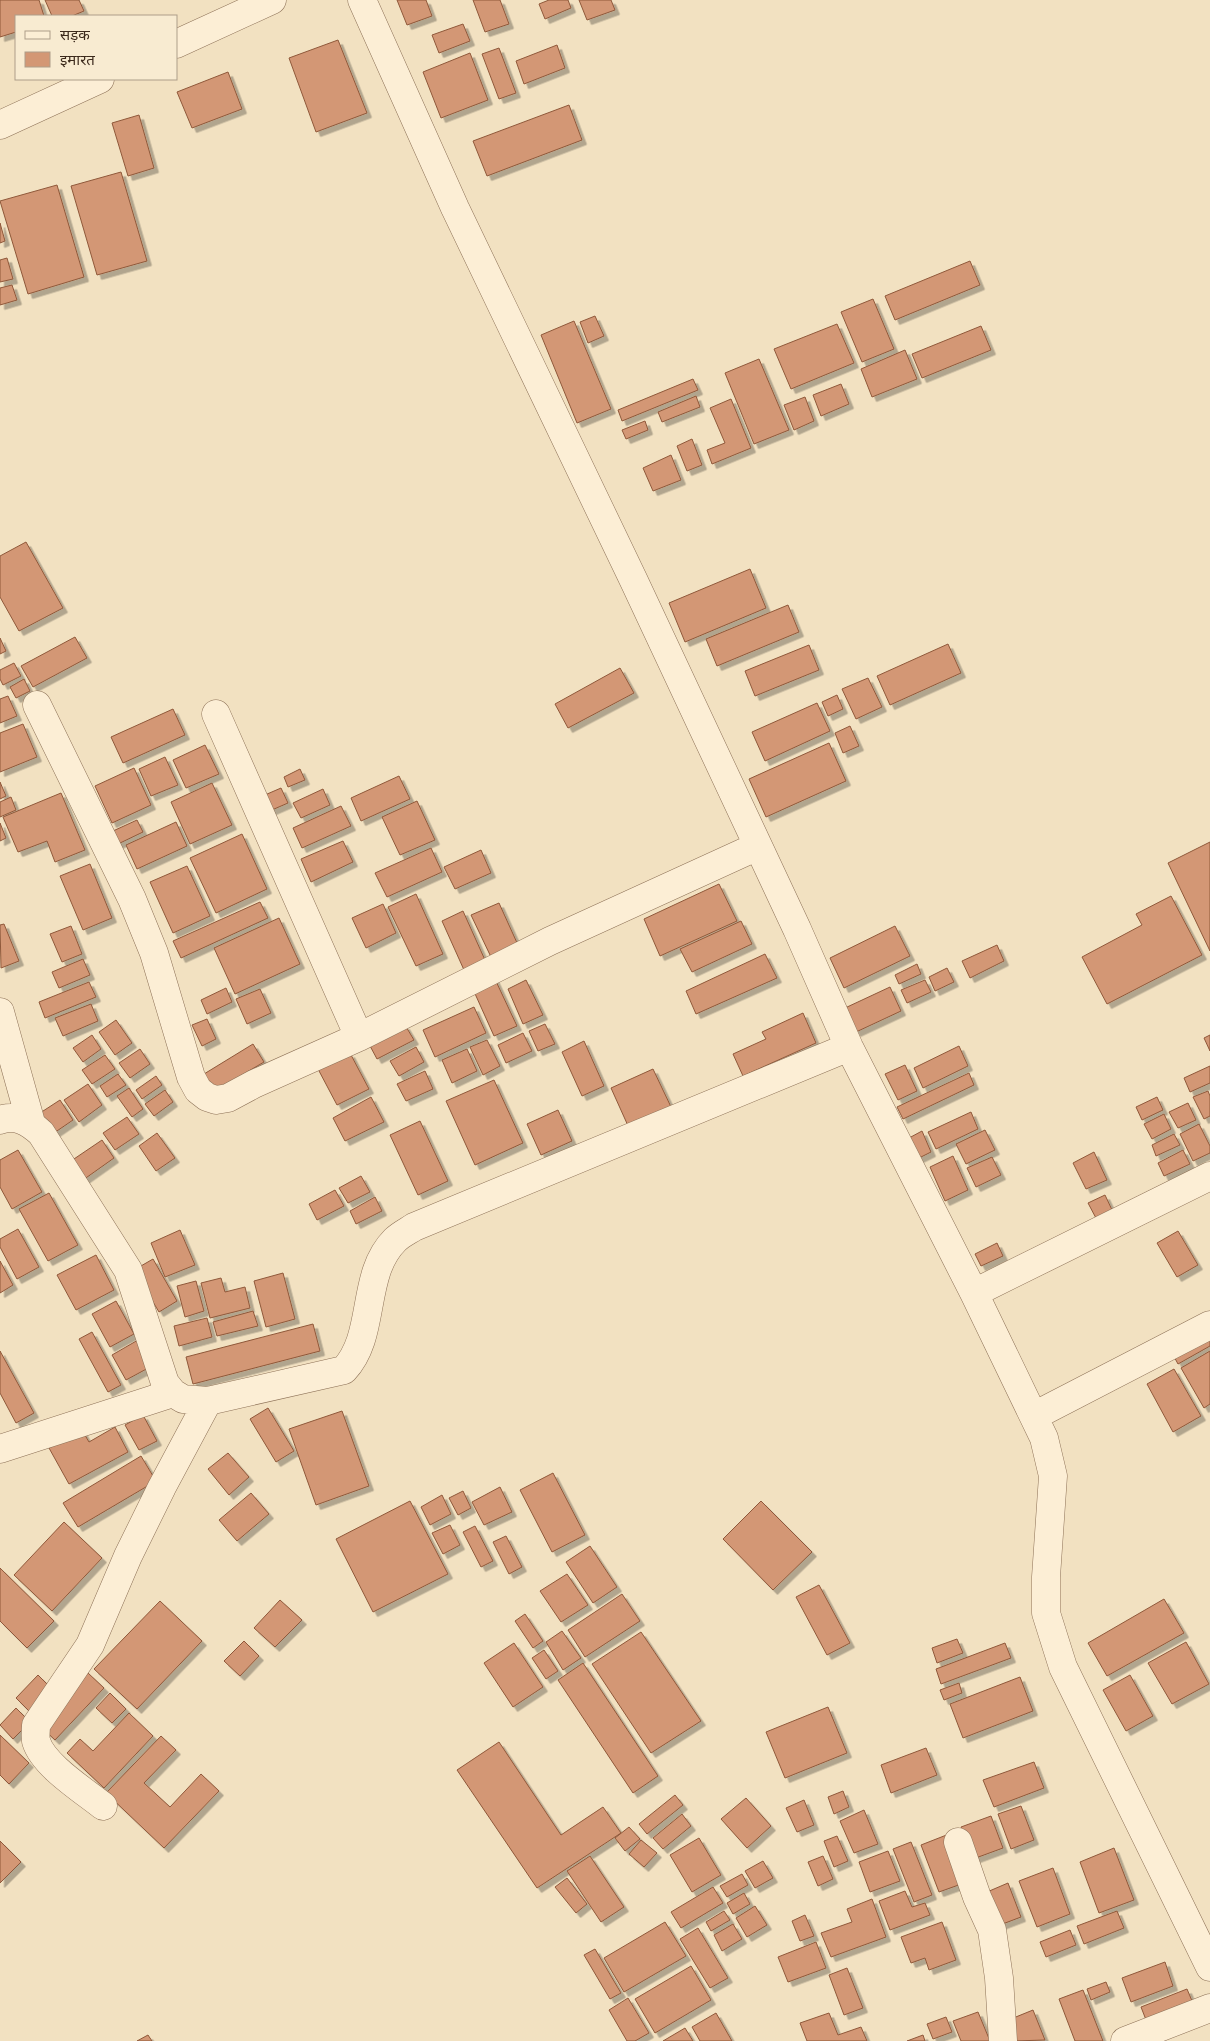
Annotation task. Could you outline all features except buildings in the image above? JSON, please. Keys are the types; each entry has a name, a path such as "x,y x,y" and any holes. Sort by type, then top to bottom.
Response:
{"street":[{"path":"178,43 272,0"},
{"path":"362,0 455,208 634,580 849,1047 974,1293 1044,1438 1053,1476 1046,1577 1046,1613 1063,1667 1210,1967"},
{"path":"0,125 98,80"},
{"path":"37,705 135,908 154,953 190,1077 198,1090 216,1100 228,1098 254,1084 359,1037 550,941 758,846"},
{"path":"216,714 359,1037"},
{"path":"0,1012 31,1123"},
{"path":"0,1120 7,1117 18,1118 31,1123 41,1133 128,1270 165,1384 173,1393 193,1402 208,1401 344,1370 353,1361 358,1348 375,1274 382,1258 395,1240 414,1227 849,1047"},
{"path":"974,1293 1210,1176"},
{"path":"1034,1416 1210,1325"},
{"path":"0,1449 173,1393"},
{"path":"103,1806 56,1768 42,1753 36,1739 36,1725 90,1645 158,1495 208,1401"},
{"path":"958,1842 977,1897 992,1930 999,1978 1003,2041"},
{"path":"1125,2041 1210,2008"}]}
